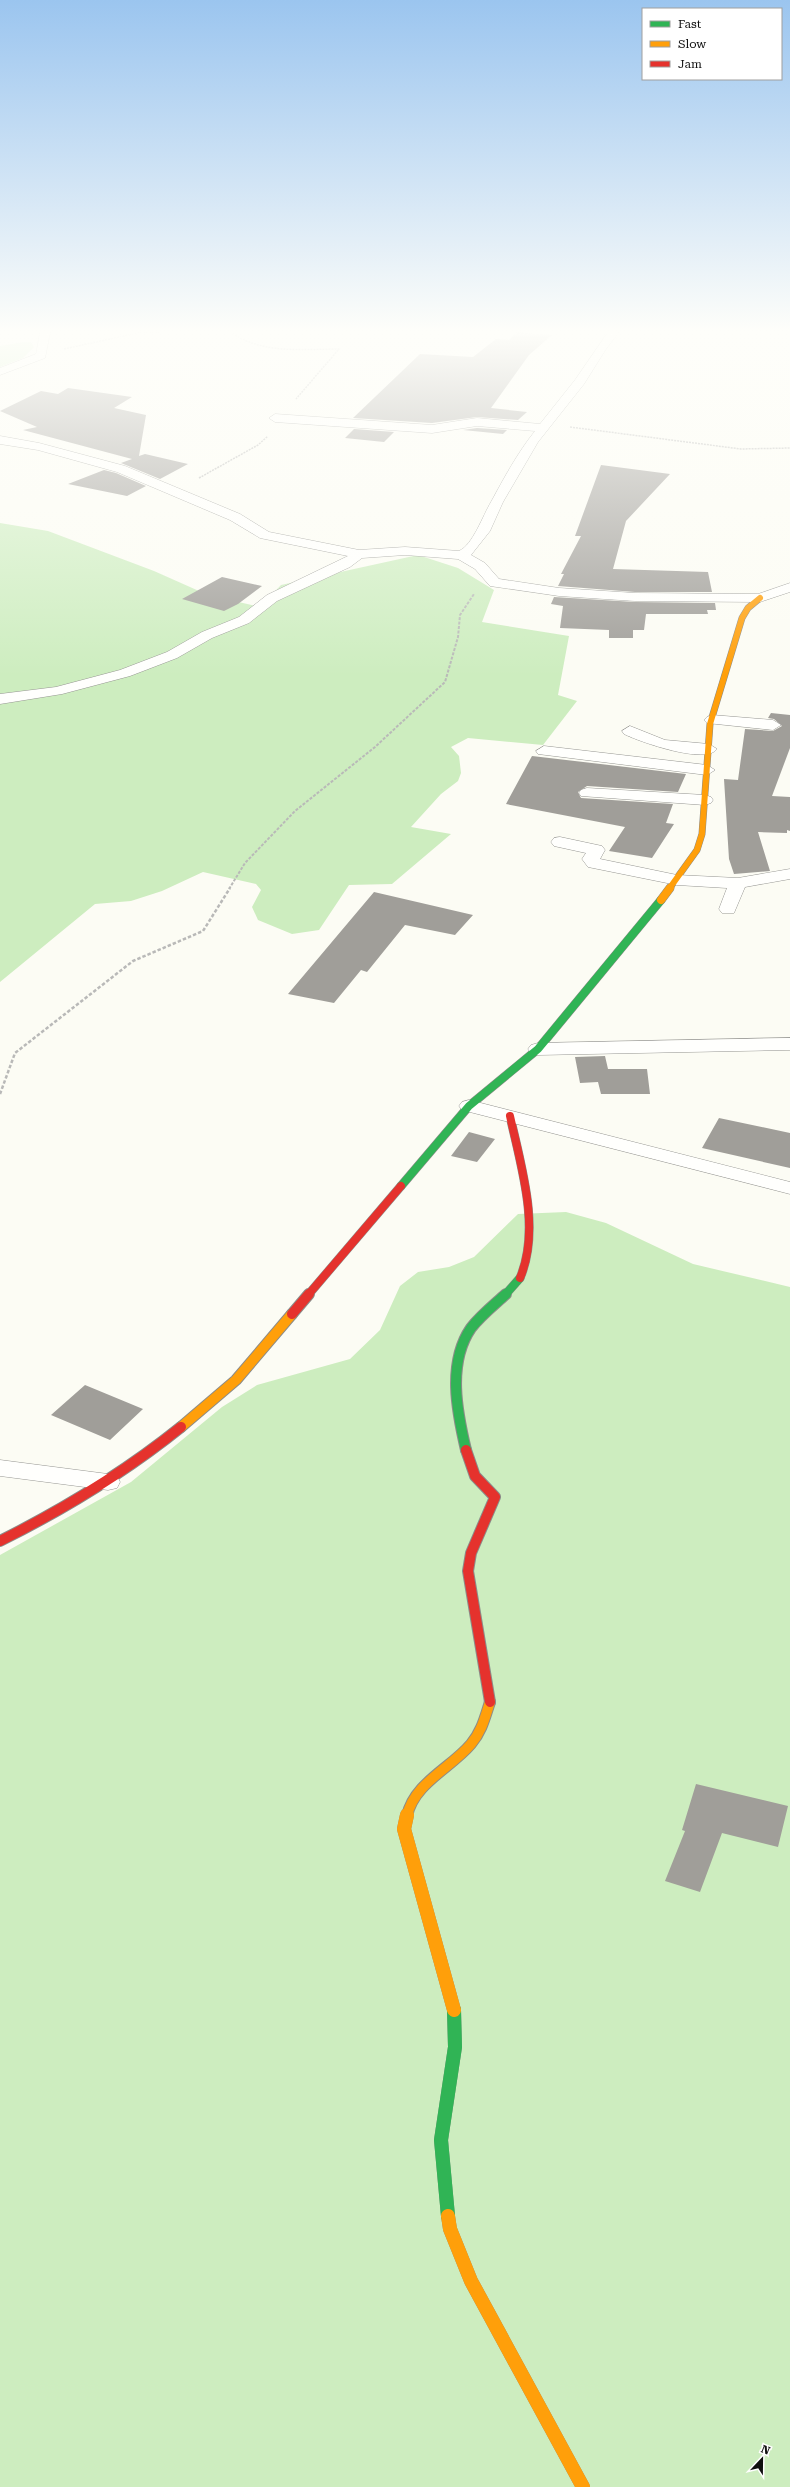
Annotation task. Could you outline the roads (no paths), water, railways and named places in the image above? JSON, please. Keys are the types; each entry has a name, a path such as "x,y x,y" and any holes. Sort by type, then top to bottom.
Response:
{"street":[{"path":"23,444 121,469 236,517 265,535 359,554 405,551 461,555 480,566 495,583 609,596 760,598 789,588"},
{"path":"461,555 468,552 483,531 497,502 531,444"},
{"path":"0,699 58,691 125,673 172,655 207,635 244,620 272,598 345,564 359,554"},
{"path":"0,1541 55,1514 108,1482 147,1455 212,1402 236,1380 469,1106 538,1049 677,880 697,850 704,822 712,720 742,618 748,608 760,598"},
{"path":"712,720 773,725"},
{"path":"630,731 653,743 677,748 709,749"},
{"path":"544,751 707,770"},
{"path":"587,793 705,800"},
{"path":"560,842 596,850 591,859 594,863 677,880 738,883 790,874"},
{"path":"728,910 738,883"},
{"path":"538,1049 790,1044"},
{"path":"469,1106 790,1188"},
{"path":"510,1116 521,1161 529,1254 525,1269 470,1330 461,1350 459,1369 462,1439 473,1475 496,1497 471,1553 468,1571 490,1705 482,1728 471,1744 418,1792 408,1810 404,1829 454,2004 455,2047 441,2140 443,2180 450,2230 471,2281 583,2487"},
{"path":"0,1468 108,1482"}]}
